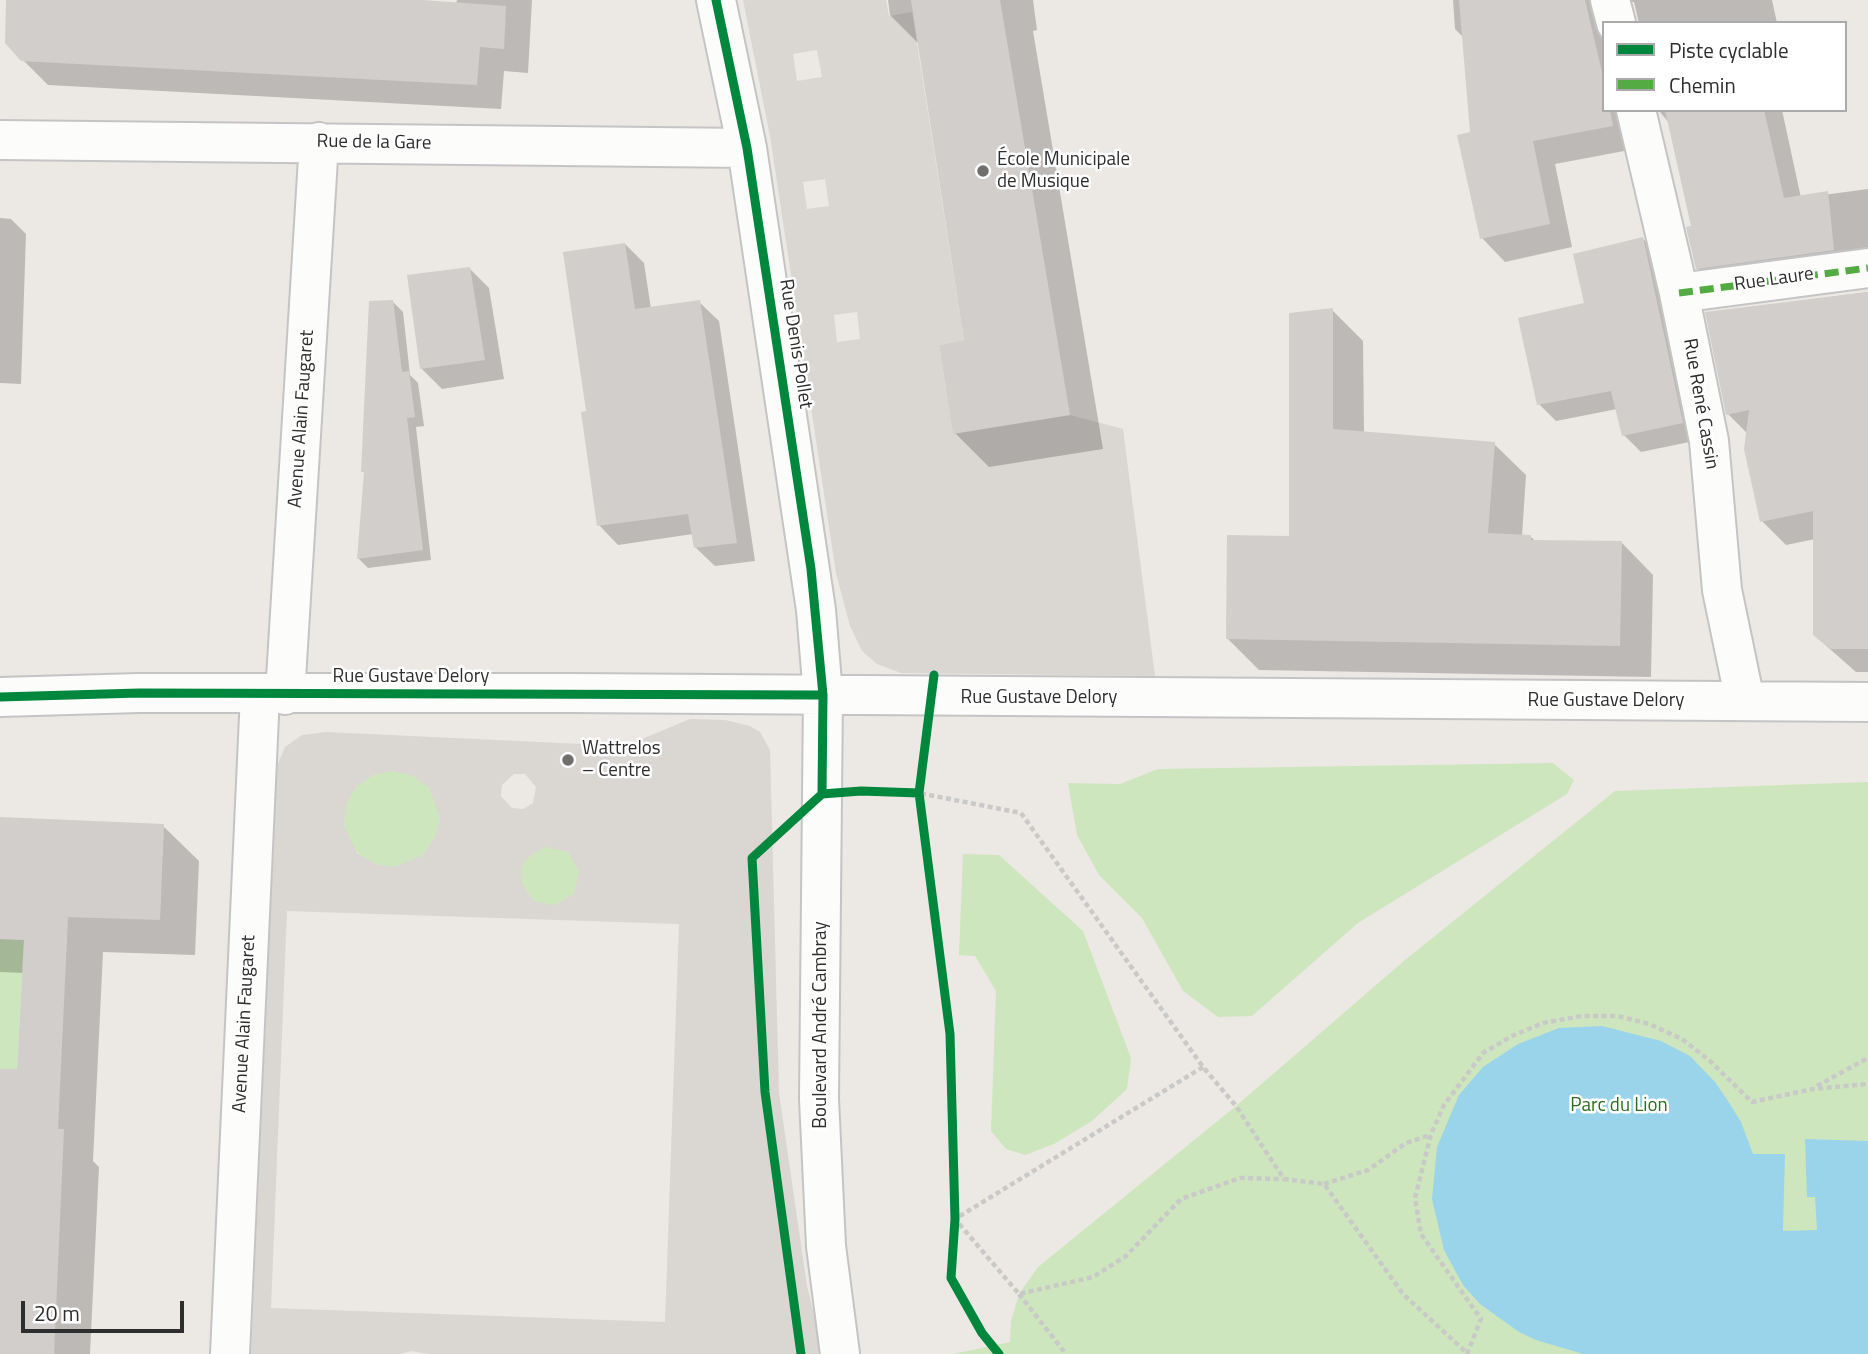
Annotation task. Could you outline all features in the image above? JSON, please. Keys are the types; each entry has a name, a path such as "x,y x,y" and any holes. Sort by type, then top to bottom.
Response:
{"street":[{"name":"Rue Denis Pollet","path":"716,0 747,148 811,569 823,695"},
{"path":"1610,0 1615,21"},
{"name":"Rue René Cassin","path":"1636,112 1679,293 1709,441 1722,590 1745,701"},
{"name":"Rue de la Gare","path":"0,140 747,148"},
{"name":"Avenue Alain Faugaret","path":"230,1354 273,695 319,142"},
{"name":"Rue Laure","path":"1679,293 1868,268"},
{"name":"Rue Gustave Delory","path":"0,697 823,695 1868,702"},
{"name":"Boulevard André Cambray","path":"823,695 819,1099 826,1246 841,1354"}],"path":[{"path":"861,791 919,793 1021,813 1203,1067 1236,1106 1284,1179"},
{"path":"1324,1184 1403,1294 1467,1354 1481,1319 1421,1234 1415,1198 1431,1134 1444,1105 1483,1053 1512,1036 1543,1023 1582,1016 1618,1016 1649,1024 1682,1039 1710,1061 1752,1102 1813,1088 1868,1084"},
{"path":"1813,1088 1868,1058"},
{"path":"1066,1354 955,1219 1203,1067"},
{"path":"1019,1294 1093,1277 1126,1256 1181,1199 1240,1178 1284,1179 1324,1184 1368,1170 1406,1143 1431,1134"}],"green space":[{"path":"1553,763 1574,780 1567,794 1358,923 1252,1016 1218,1017 1183,991 1142,918 1099,875 1077,835 1068,783 1120,784 1158,769"},
{"path":"392,771 410,775 426,785 436,801 440,819 436,837 426,853 410,863 392,867 374,863 358,853 348,837 344,819 348,801 358,785 374,775"},
{"name":"Parc du Lion","path":"1868,782 1868,1354 953,1354 1010,1342 1011,1321 1019,1294 1038,1267 1236,1106 1405,960 1615,791"},
{"path":"550,846 571,855 580,876 571,897 550,906 529,897 520,876 529,855"},
{"path":"963,854 999,855 1083,931 1131,1058 1127,1089 1092,1121 1054,1144 1025,1155 1006,1149 991,1131 996,991 975,956 959,955"},
{"path":"0,939 24,940 17,1069 0,1069"}],"shaded area":[{"path":"743,0 886,0 889,16 912,12 964,340 939,345 953,433 1070,415 1123,429 1155,676 901,673 877,664 862,651 850,626 836,573 770,136","holes":["817,50 822,77 797,81 793,54","825,179 829,206 807,209 803,182","857,312 860,339 837,342 834,315"]},
{"path":"690,719 725,720 750,726 760,732 770,750 779,1093 807,1286 824,1354 430,1354 411,1351 400,1354 251,1354 277,766 285,747 302,735 326,732 625,746","holes":["393,771 413,776 429,788 440,818 435,837 423,855 395,867 375,864 357,853 344,825 346,805 356,787 373,775","514,774 525,774 536,787 533,803 523,809 512,808 501,796 502,785","545,847 568,852 579,871 574,894 555,905 533,901 521,881 522,866 526,859","287,911 679,924 665,1322 271,1308"]}],"water":[{"path":"1602,1026 1661,1041 1690,1056 1715,1082 1728,1101 1741,1122 1753,1154 1785,1154 1783,1231 1817,1230 1815,1197 1807,1197 1805,1139 1868,1141 1868,1354 1583,1354 1519,1332 1480,1304 1463,1285 1444,1250 1432,1199 1437,1147 1459,1095 1483,1067 1518,1044 1559,1028"}],"building":[{"path":"6,0 422,0 506,6 504,49 480,47 477,85 21,61 5,43"},
{"name":"École Municipale de Musique","path":"911,0 1000,0 1070,415 953,434 939,345 964,340"},
{"path":"1459,0 1585,0 1602,72 1602,112 1610,112 1613,126 1533,141 1550,224 1480,239 1457,135 1470,132"},
{"path":"1665,112 1764,112 1784,198 1828,191 1834,250 1696,269 1686,227 1691,226"},
{"path":"1643,237 1683,423 1622,436 1611,391 1537,405 1518,318 1584,303 1573,254"},
{"path":"625,243 635,309 700,300 737,543 694,548 688,514 597,526 581,412 586,411 563,252"},
{"path":"470,267 485,360 420,369 407,275"},
{"path":"1868,292 1868,649 1831,649 1813,635 1813,511 1760,522 1744,449 1749,410 1726,415 1705,312"},
{"path":"393,300 402,372 409,371 415,417 407,418 423,550 357,559 364,472 361,472 369,301"},
{"path":"1333,308 1333,429 1495,442 1488,533 1531,535 1531,540 1622,541 1620,646 1226,639 1227,535 1289,536 1289,313"},
{"path":"0,817 164,824 160,920 68,917 58,1129 64,1129 54,1354 0,1354 0,1069 17,1069 24,940 0,939"}],"marked path":[{"path":"1679,293 1868,268"}],"cycle path":[{"path":"716,0 747,148 811,569 823,695 822,794"},
{"path":"934,675 919,793 950,1034 955,1219 951,1278 982,1333 999,1354"},
{"path":"0,697 139,693 823,695"},
{"path":"801,1354 765,1092 752,858 822,794 861,791 919,793"}],"place":[{"name":"École Municipale de Musique","path":"983,171"},
{"name":"Wattrelos – Centre","path":"568,760"}]}
